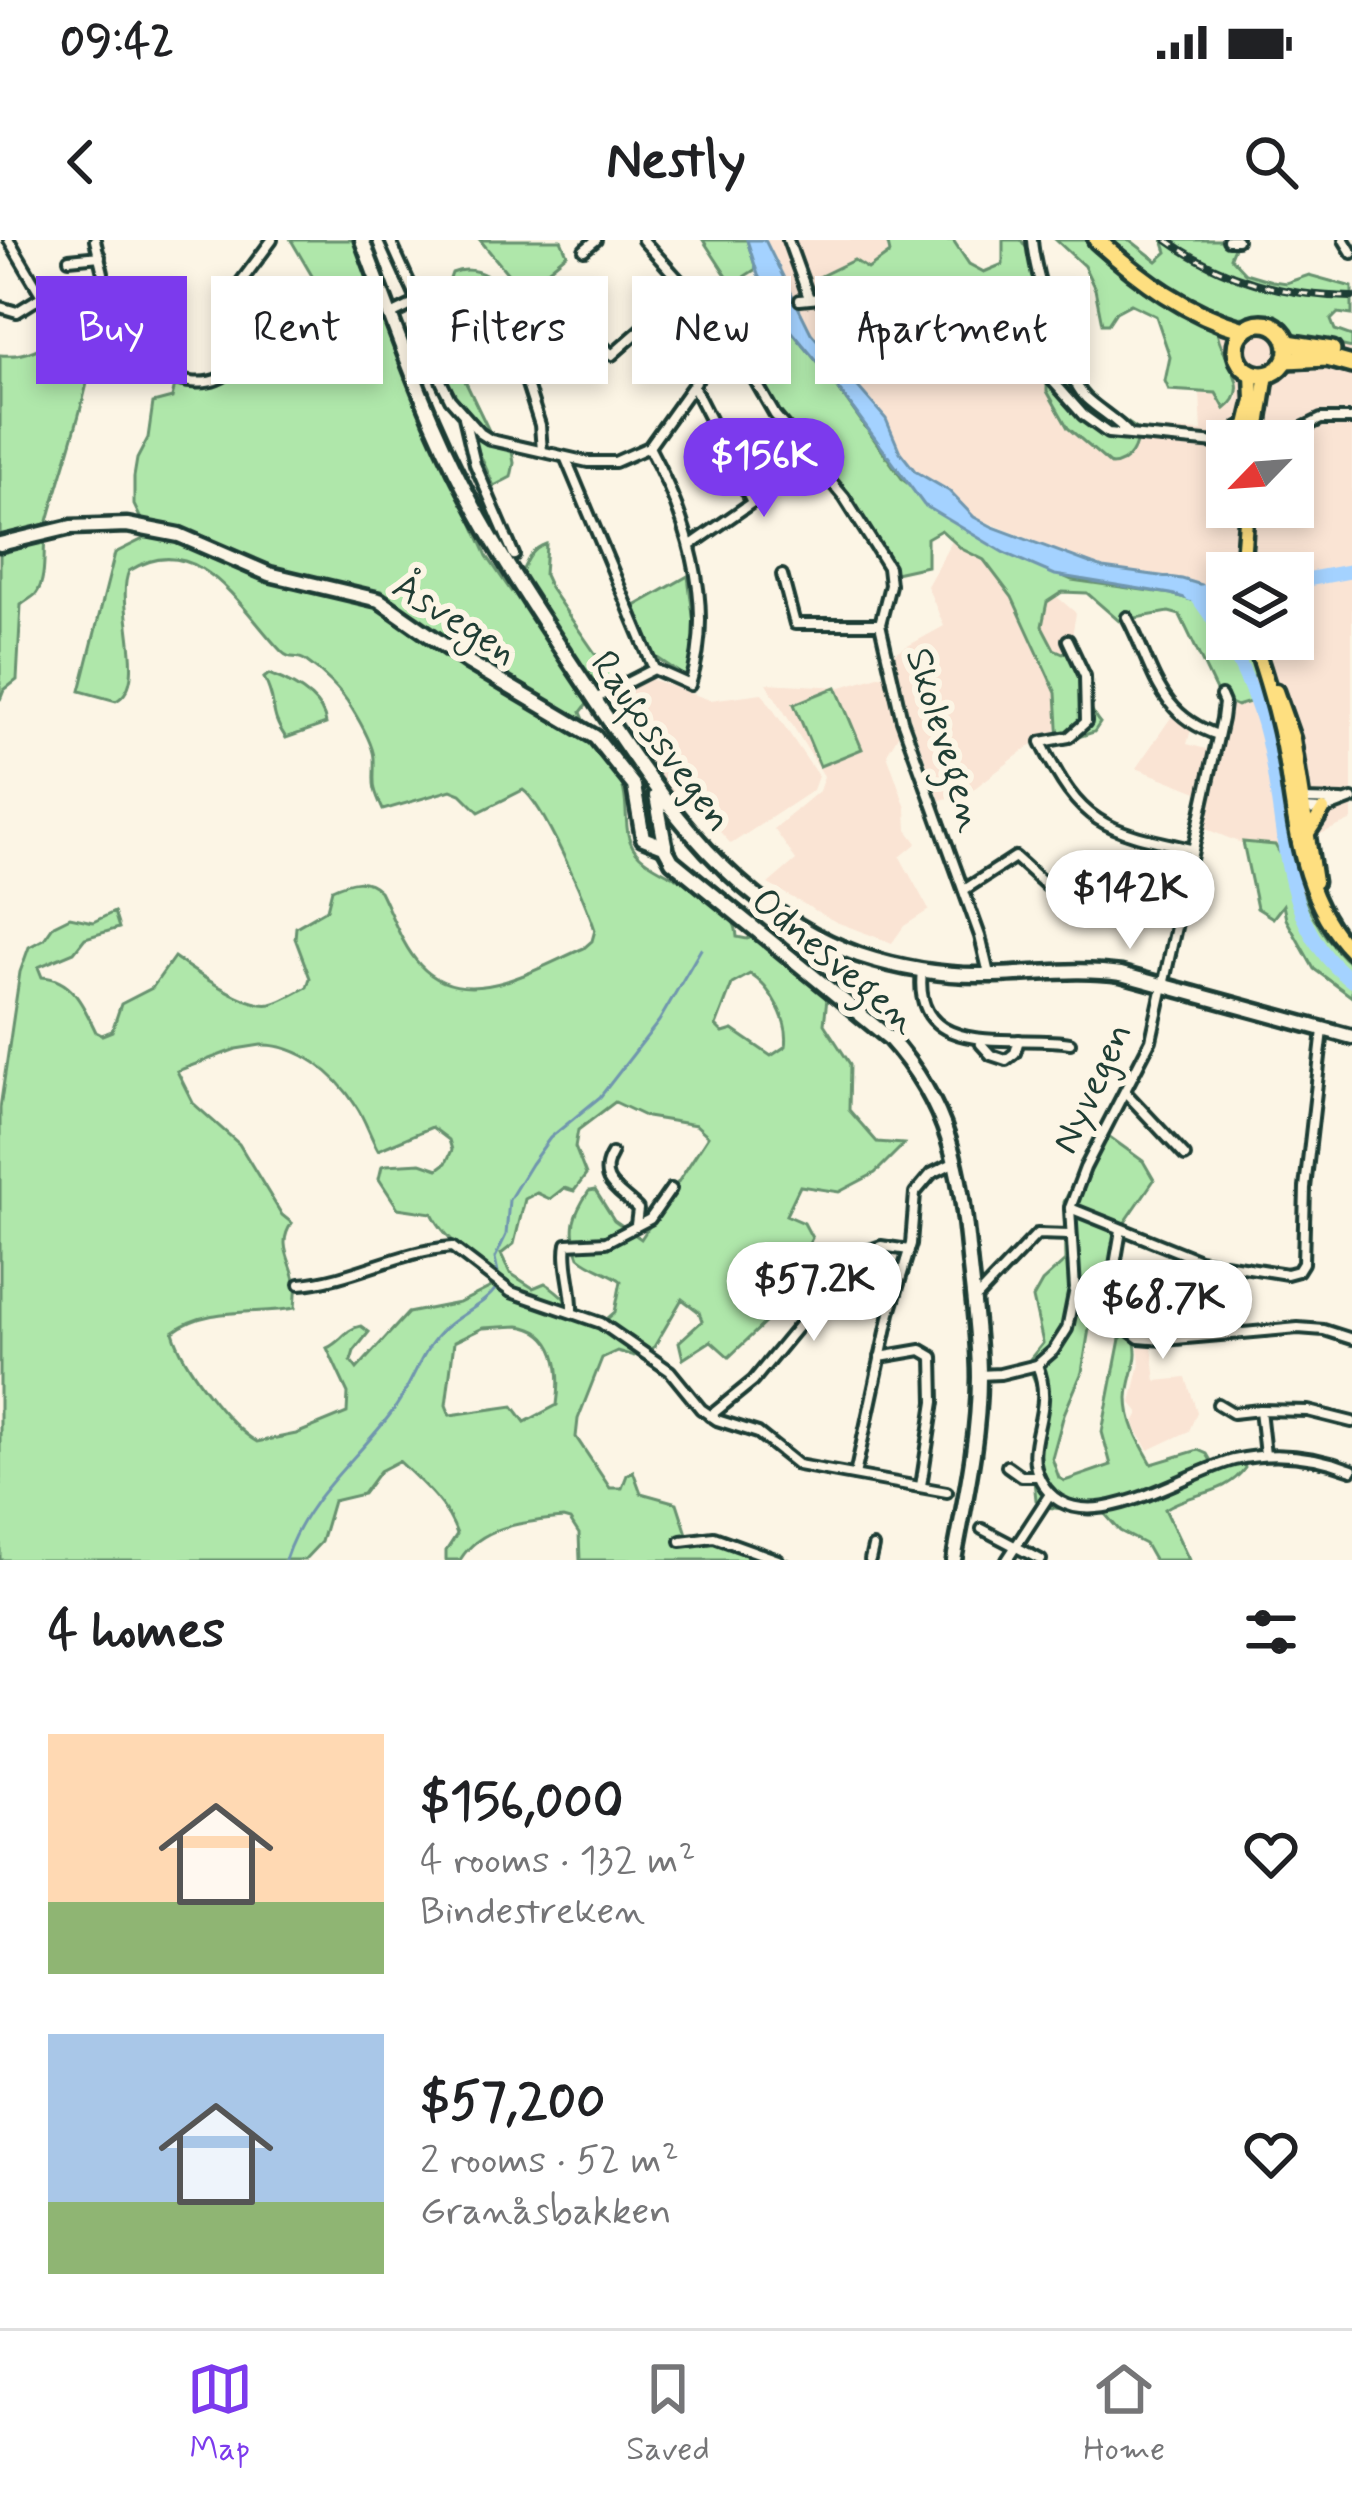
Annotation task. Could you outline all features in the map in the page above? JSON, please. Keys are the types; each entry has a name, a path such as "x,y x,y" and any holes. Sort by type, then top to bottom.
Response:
{"highway":[{"path":"1097,240 1152,284 1240,337"},
{"path":"1240,337 1258,323 1274,325 1287,352"},
{"path":"1240,337 1241,364 1259,374 1287,352 1352,356"},
{"path":"1287,352 1352,365"}],"main road":[{"name":"Raufossvegen","path":"362,240 464,489 516,581 685,828 744,888 813,934 859,955 922,970 989,975 1096,970 1352,1037"},
{"path":"1252,420 1259,374"},
{"name":"Åsvegen","path":"0,544 71,527 127,525 179,536 269,574 379,600 468,662 595,736 634,786 643,838 665,842"},
{"path":"1260,660 1323,912"},
{"path":"649,778 661,809 665,842 685,828"},
{"path":"1300,805 1302,861 1323,912 1352,952"},
{"path":"1307,834 1323,810"},
{"name":"Odnesvegen","path":"665,842 674,863 900,1050 937,1106 964,1199 979,1375 955,1560"}],"street":[{"path":"9,240 36,288"},
{"path":"95,240 102,276"},
{"path":"244,276 272,240"},
{"path":"389,240 407,278"},
{"path":"584,250 596,240"},
{"name":"Skolevegen","path":"643,240 675,276"},
{"path":"788,240 805,299 932,299 974,309 1010,333 1093,424 1108,433 1206,440"},
{"path":"1031,240 1036,271 1070,374 1084,396 1130,435"},
{"path":"1344,240 1352,253"},
{"path":"69,259 100,256"},
{"path":"0,308 17,312 36,300"},
{"path":"391,314 407,307"},
{"path":"608,352 611,355 632,337"},
{"path":"445,384 464,416 491,440 566,459 615,462 649,447 692,385 752,502"},
{"path":"527,384 540,425 542,451"},
{"name":"Skolevegen","path":"757,384 775,415 844,497 887,568 890,585 880,625 902,720 964,890 989,975"},
{"path":"464,416 475,464 514,555"},
{"path":"1314,422 1352,419"},
{"path":"566,459 591,528 654,669 691,685 699,639 691,545 649,447"},
{"path":"691,545 813,460"},
{"path":"782,575 796,625 880,625"},
{"path":"1127,617 1168,705 1200,729 1218,735"},
{"path":"1068,640 1085,676 1086,722 1070,737 1041,742 1066,789 1088,815 1111,830 1191,849"},
{"path":"595,699 654,669"},
{"name":"Nyvegen","path":"1036,1364 1064,1338 1072,1316 1070,1208 1085,1168 1150,1040 1218,735 1221,696"},
{"path":"1300,805 1348,800"},
{"path":"1300,805 1323,810 1348,800"},
{"path":"964,890 1016,857 1047,886 1174,921"},
{"path":"922,970 922,992 933,1016 949,1031 980,1042 1070,1043"},
{"path":"1070,1208 1199,1259 1287,1274 1301,1268 1323,1028"},
{"path":"980,1042 991,1055 1006,1060 1015,1054 1018,1040"},
{"path":"1126,1093 1185,1156"},
{"path":"612,1154 605,1172 608,1181 638,1209 636,1225"},
{"path":"855,1475 909,1250 915,1193 931,1174 956,1162"},
{"path":"572,1310 567,1244 606,1241 650,1219 671,1189"},
{"path":"1121,1230 1109,1300 1133,1335 1152,1340 1298,1328 1352,1339"},
{"path":"978,1296 1037,1234 1070,1234"},
{"path":"710,1416 753,1381 858,1254 881,1246 909,1250"},
{"path":"300,1284 322,1282 406,1254 452,1247 512,1292 601,1323 670,1371 710,1416 758,1433 798,1465 947,1492"},
{"path":"880,1357 921,1350 933,1357 934,1402 921,1486"},
{"path":"979,1375 1036,1364 1046,1393 1035,1446 1038,1476 1050,1494 1075,1508 1096,1510 1221,1464 1264,1455 1303,1456 1352,1470"},
{"path":"1218,1404 1233,1412 1308,1411 1352,1422"},
{"path":"1260,1410 1264,1455"},
{"path":"1007,1466 1021,1476 1038,1476"},
{"path":"1007,1560 1050,1494"},
{"path":"982,1529 1041,1560"},
{"path":"681,1541 714,1537 778,1560"},
{"path":"870,1560 873,1547"}],"shaded area":[{"path":"765,240 887,240 888,256 872,269 815,276 815,338 791,293 791,276 783,276"},
{"path":"1265,316 1298,336 1352,348 1352,820 1280,852 1246,845 1196,825 1200,793 1136,768 1172,716 1192,726 1187,744 1210,750 1219,697 1255,679 1252,660 1314,660 1314,552 1206,552 1206,594 1196,582 1103,568 974,517 949,491 915,471 900,452 886,419 855,384 1049,384 1111,465 1133,453 1137,429 1202,431 1200,394 1217,393 1223,406 1232,406 1238,398 1238,383 1215,336 1217,322"},
{"path":"958,530 1028,572 1076,613 1055,734 1038,740 967,794 940,800 893,654 944,626 927,586"},
{"path":"885,674 900,732 887,754 906,808 907,830 917,843 900,857 929,910 904,926 892,943 836,922 768,884 796,860 774,829 819,791 824,776 766,683 841,687"},
{"path":"648,678 710,700 762,693 818,776 813,790 731,844 688,796 674,797 640,747 616,695"},
{"path":"1138,1344 1152,1346 1156,1381 1186,1378 1197,1412 1189,1431 1149,1450 1136,1430 1139,1413 1131,1403 1140,1364"}],"green space":[{"path":"291,240 354,240 366,276 312,276"},
{"path":"480,240 561,240 567,254 540,276 510,276"},
{"path":"703,240 747,240 756,269 745,276 727,276"},
{"path":"887,240 953,240 969,264 984,272 1003,264 1003,240 1021,240 1041,276 821,276 854,260 868,269 890,253"},
{"path":"1056,240 1130,240 1157,261 1167,252 1163,240 1237,240 1230,257 1245,273 1286,283 1309,275 1352,287 1352,315 1338,313 1331,320 1335,330 1352,336 1352,348 1298,336 1265,316 1217,322 1236,379 1234,400 1225,409 1216,393 1169,390 1165,381 1170,357 1156,316 1131,304 1102,324 1095,289 1084,266"},
{"path":"462,270 486,276 451,276"},
{"path":"383,322 487,556 511,591 533,552 546,544 544,575 550,588 599,659 622,676 598,690 581,712 622,785 627,831 634,848 652,865 713,898 733,922 737,937 764,933 828,990 824,1024 850,1064 849,1110 877,1142 904,1144 875,1173 839,1192 800,1186 786,1215 804,1223 812,1238 769,1319 729,1357 711,1341 683,1359 679,1342 702,1321 699,1312 682,1299 654,1347 634,1356 617,1351 602,1358 578,1419 576,1437 610,1488 622,1488 633,1471 641,1493 677,1503 688,1537 711,1533 789,1560 580,1560 579,1534 563,1518 505,1527 480,1539 460,1560 446,1560 457,1534 453,1523 433,1494 399,1461 380,1471 363,1494 333,1501 321,1542 304,1560 0,1560 0,1108 20,972 29,947 70,917 93,922 114,912 119,928 85,938 74,952 38,967 42,977 70,989 102,1035 112,1031 121,1004 152,988 174,957 221,988 261,1004 276,1003 307,987 310,978 295,938 296,927 327,909 332,889 351,882 369,883 380,891 420,965 458,986 479,987 522,976 584,948 595,930 552,833 523,790 479,812 451,790 383,810 375,788 371,746 342,694 306,661 282,652 234,596 197,566 177,559 154,560 129,571 126,603 132,661 126,692 116,701 80,691 115,553 149,536 134,505 134,477 148,438 153,403 172,398 175,384 187,384 187,377 211,377 211,384 383,384","holes":["750,974 765,987 782,1016 786,1046 771,1056 733,1030 723,1033 716,1026 732,984","261,1045 302,1055 327,1072 348,1094 378,1150 432,1127 449,1140 452,1150 438,1169 421,1163 386,1165 379,1179 398,1208 432,1213 493,1286 459,1303 408,1313 357,1369 351,1361 354,1351 369,1332 361,1326 351,1330 327,1348 348,1393 347,1413 296,1434 257,1442 208,1393 173,1332 216,1315 295,1308 295,1277 285,1247 292,1223 282,1215 239,1144 193,1103 177,1071","615,1102 647,1117 696,1125 708,1136 641,1239 614,1220 595,1190 589,1191 573,1230 579,1257 621,1281 615,1312 599,1326 545,1283 533,1288 510,1273 501,1254 514,1244 525,1199 537,1193 550,1199 564,1188 574,1191 586,1175 575,1147 578,1130","518,1326 542,1335 554,1354 557,1405 525,1422 513,1406 450,1415 446,1405 454,1342 483,1328"]},
{"path":"791,330 815,359 815,384 835,384 903,480 992,545 1072,580 1195,601 1206,599 1206,660 1252,660 1257,673 1247,685 1250,702 1237,706 1219,697 1180,615 1169,612 1119,621 1087,593 1062,592 1047,602 1042,626 1054,649 1063,653 1076,648 1091,707 1100,723 1094,732 1059,743 1056,693 1012,597 984,560 941,530 927,538 927,566 895,573 761,394 768,384 791,384"},
{"path":"34,350 36,384 86,384 46,529 42,580 36,594 21,605 17,680 0,700 0,355"},
{"path":"448,384 466,384 492,437 511,446 511,477 494,486"},
{"path":"1047,384 1083,384 1137,429 1128,458 1111,465 1068,428"},
{"path":"688,576 695,631 689,674 684,676 653,655 635,606"},
{"path":"269,674 313,699 326,724 286,738 264,678"},
{"path":"836,687 862,749 820,766 794,704"},
{"path":"1243,842 1275,845 1318,924 1352,965 1352,997 1314,969 1283,905 1273,918 1257,908"},
{"path":"1100,1130 1143,1161 1154,1180 1119,1231 1104,1292 1092,1310 1082,1372 1052,1458 1059,1478 1065,1481 1111,1465 1102,1432 1120,1339 1129,1330 1136,1348 1130,1416 1152,1464 1198,1450 1214,1466 1244,1464 1228,1484 1165,1509 1189,1560 1154,1560 1145,1544 1120,1531 1105,1514 1046,1507 1036,1500 1030,1440 1041,1395 1027,1363 1043,1343 1033,1298 1042,1282 1065,1261 1064,1202"}],"water":[{"path":"747,240 765,240 783,276 758,275"},
{"path":"791,293 815,338 815,359 791,330"},
{"path":"835,384 855,384 886,419 900,452 915,471 949,491 974,517 1103,568 1202,585 1206,602 1201,609 1195,601 1171,594 1055,575 1004,553 924,505"}],"waterway":[{"path":"1314,578 1352,571"},
{"path":"1191,594 1206,592"},
{"path":"1196,595 1206,609"},
{"path":"1238,660 1266,734 1297,900 1327,957 1352,981"},
{"path":"499,1277 495,1258 506,1235 509,1200 531,1164 550,1138 600,1097 659,1021 701,949"},
{"path":"285,1560 305,1518 392,1412 433,1342 497,1287"}],"railway":[{"path":"1167,240 1210,266 1255,283 1352,297"}]}
